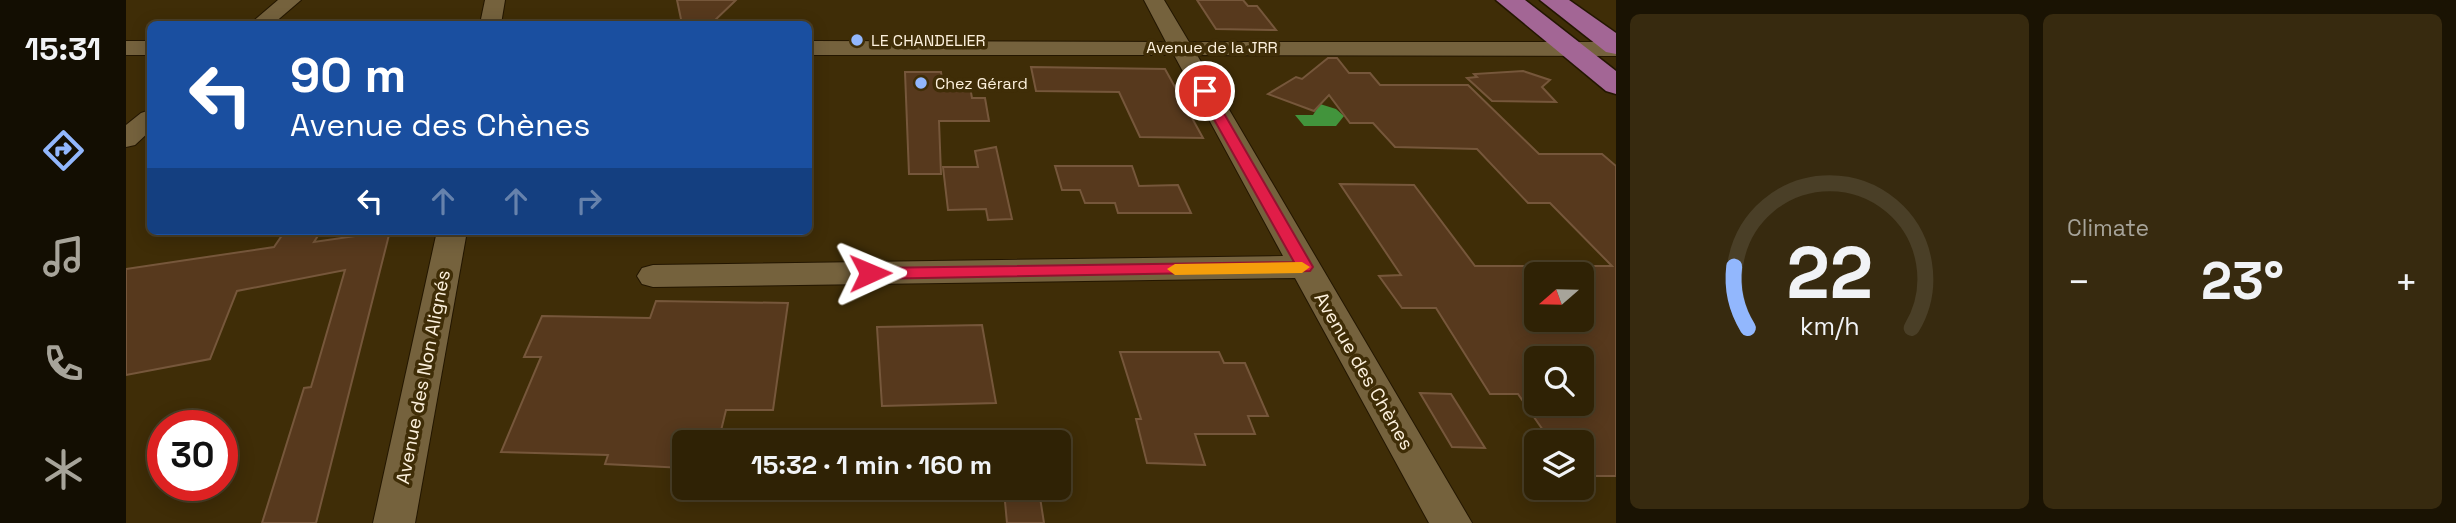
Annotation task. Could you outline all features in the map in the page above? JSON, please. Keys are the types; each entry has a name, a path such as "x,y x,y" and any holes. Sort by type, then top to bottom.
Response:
{"main road":[{"path":"1509,0 1616,85"},
{"path":"1553,0 1616,48"}],"street":[{"path":"264,21 291,0"},
{"path":"492,21 495,0"},
{"name":"Avenue des Chènes","path":"1154,0 1451,523"},
{"path":"126,48 147,48"},
{"name":"Avenue de la JRR","path":"812,48 1616,48"},
{"path":"126,139 147,121"},
{"name":"Avenue des Non Alignés","path":"394,523 451,235"},
{"path":"653,276 1305,267"}],"shaded area":[{"path":"1320,104 1336,109 1344,116 1336,126 1304,126 1295,115 1313,115"}],"building":[{"path":"677,0 736,0 714,21 681,21"},
{"path":"1197,0 1243,0 1248,6 1257,6 1276,30 1216,29"},
{"path":"1328,58 1337,58 1349,73 1370,73 1380,85 1468,85 1539,154 1602,154 1616,166 1616,476 1594,476 1594,430 1543,430 1533,416 1594,416 1594,346 1524,346 1524,403 1518,394 1490,394 1436,308 1402,308 1379,276 1401,275 1340,184 1414,185 1475,266 1524,266 1524,332 1594,332 1594,266 1612,266 1550,203 1528,203 1477,149 1395,147 1373,123 1350,123 1329,95 1314,111 1268,94 1296,77 1302,79"},
{"path":"1031,67 1165,69 1203,138 1140,137 1119,92 1036,91"},
{"path":"1523,71 1550,80 1542,87 1556,102 1492,101 1467,78 1477,77 1474,74"},
{"path":"905,72 941,72 943,87 970,87 972,98 985,98 989,121 939,121 941,174 909,174"},
{"path":"996,147 1012,219 988,220 986,209 948,210 943,167 978,167 975,151"},
{"path":"1055,166 1132,166 1139,186 1178,185 1191,213 1118,213 1115,203 1085,203 1080,190 1062,190"},
{"path":"282,235 318,235 314,242 362,235 389,235 316,523 262,523 304,388 311,387 345,270 237,291 210,359 126,375 126,269 274,247"},
{"path":"656,301 788,303 773,410 726,410 721,430 672,430 672,467 605,464 608,455 501,452 541,357 524,357 542,316 650,318"},
{"path":"982,325 996,403 882,406 877,327"},
{"path":"1120,352 1219,352 1224,363 1245,363 1268,416 1248,416 1255,434 1195,434 1205,465 1147,463 1136,419 1141,419"},
{"path":"1420,393 1451,394 1485,448 1452,447"},
{"path":"1005,500 1040,500 1044,523 1007,523"}],"slow traffic":[{"path":"1175,269 1302,267"}],"place":[{"name":"LE CHANDELIER","path":"857,40"},
{"name":"Chez Gérard","path":"921,83"}],"route":[{"path":"870,273 1305,267 1205,91"}]}
